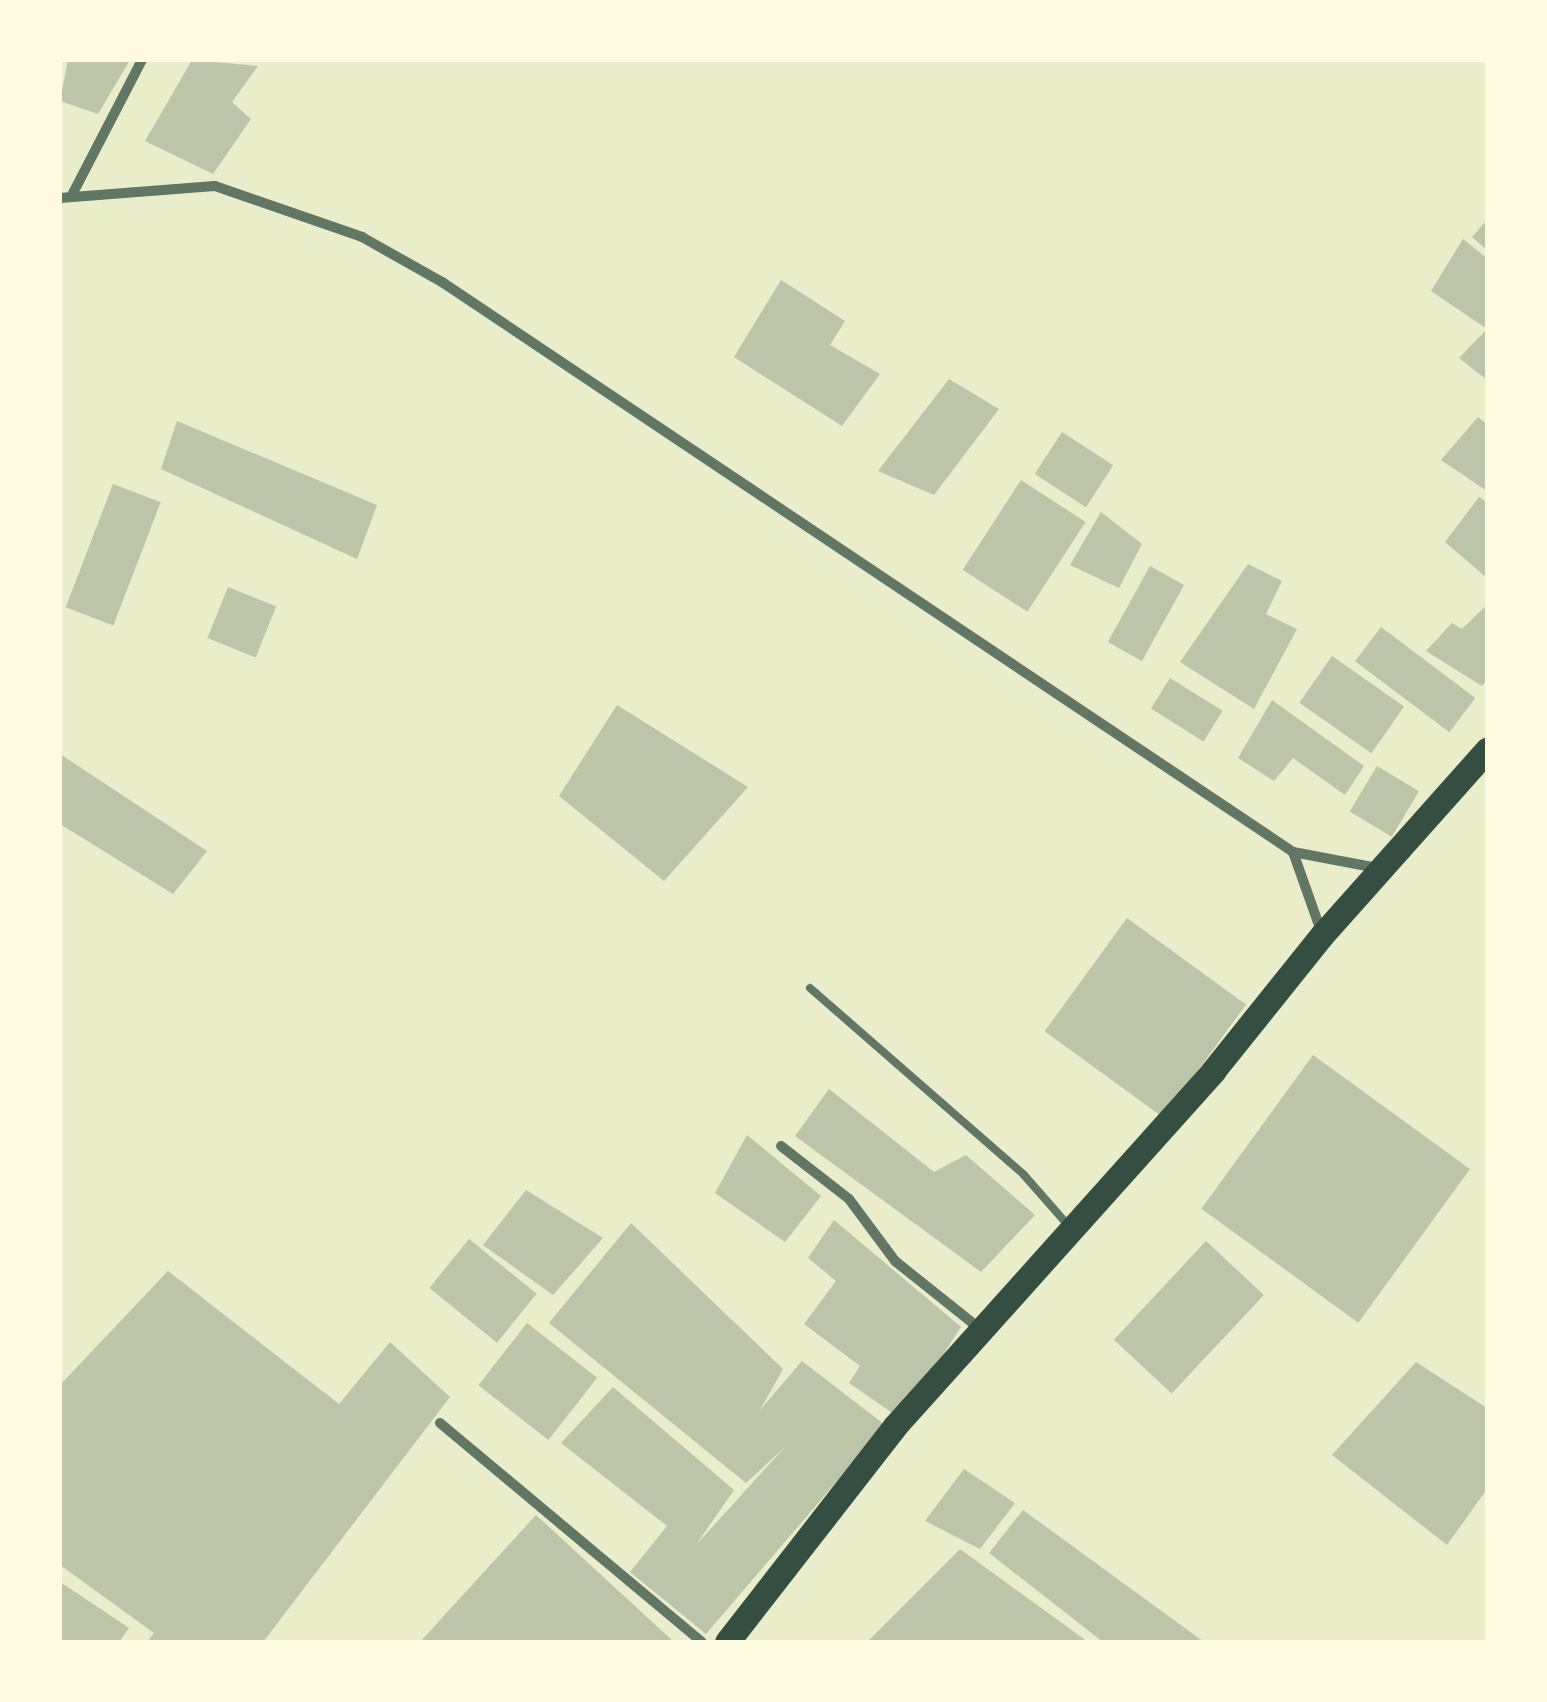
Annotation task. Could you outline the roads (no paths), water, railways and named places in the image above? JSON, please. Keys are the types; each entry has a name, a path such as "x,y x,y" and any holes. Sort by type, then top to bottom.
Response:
{"main road":[{"path":"727,1642 980,1328 1213,1071 1322,935 1487,750"}],"street":[{"path":"72,195 142,60"},
{"path":"60,198 215,186 362,237 442,282 1293,852 1383,869"},
{"path":"1293,852 1322,935"},
{"path":"781,1146 849,1199 895,1260 980,1328"},
{"path":"440,1423 702,1642"}],"lane":[{"path":"810,988 1024,1175 1070,1228"}]}
